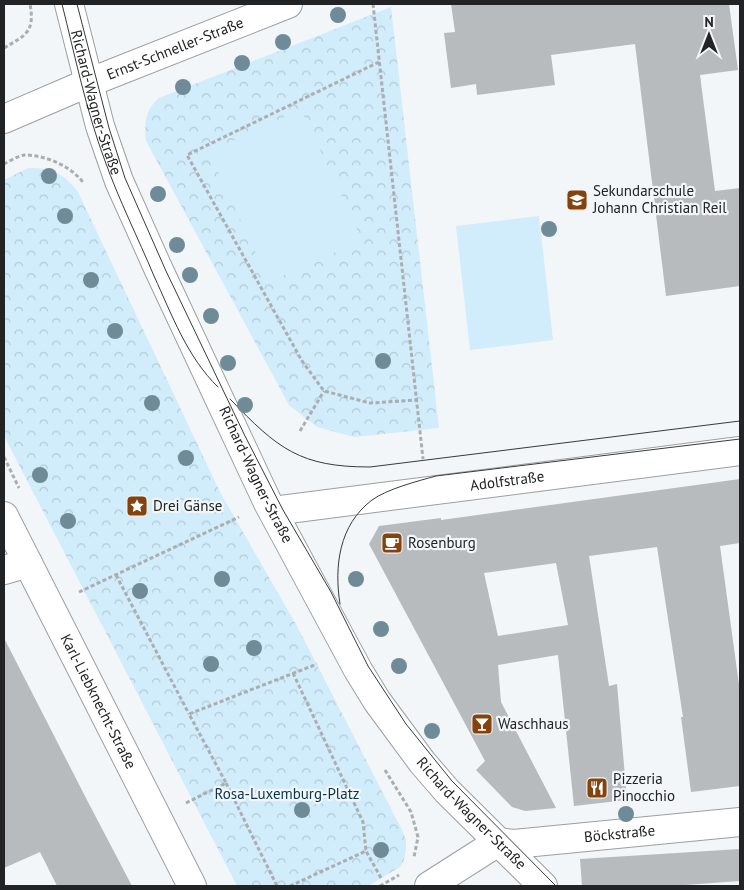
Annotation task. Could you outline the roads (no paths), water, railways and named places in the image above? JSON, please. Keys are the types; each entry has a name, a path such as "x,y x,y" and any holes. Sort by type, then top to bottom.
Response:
{"street":[{"name":"Richard-Wagner-Straße","path":"70,4 100,126 119,181 271,507 348,651 377,701 422,762 447,791 542,886"},
{"name":"Ernst-Schneller-Straße","path":"4,119 90,82 288,4"},
{"name":"Adolfstraße","path":"271,507 427,492 740,450"},
{"name":"Karl-Liebknecht-Straße","path":"4,516 16,567 49,606 192,886"},
{"name":"Böckstraße","path":"498,842 514,844 740,822"},
{"path":"429,886 498,842"}],"tram line":[{"path":"62,4 92,122 116,190 181,335 197,362 218,387"},
{"path":"77,4 109,128 125,178 166,271 245,436 283,510 331,592 368,666 406,724 452,781 556,886"},
{"path":"230,399 262,431 292,452 308,459 346,466 370,467 740,421"},
{"path":"340,604 338,590 339,561 341,547 346,534 352,521 361,510 372,500 386,492 436,476 740,439"}],"place":[{"name":"Sekundarschule Johann Christian Reil","path":"577,200"},
{"name":"Drei Gänse","path":"137,506"},
{"name":"Rosenburg","path":"392,543"},
{"name":"Waschhaus","path":"482,724"},
{"name":"Pizzeria Pinocchio","path":"597,788"}],"park label":[{"name":"Rosa-Luxemburg-Platz","path":"287,794"}]}
